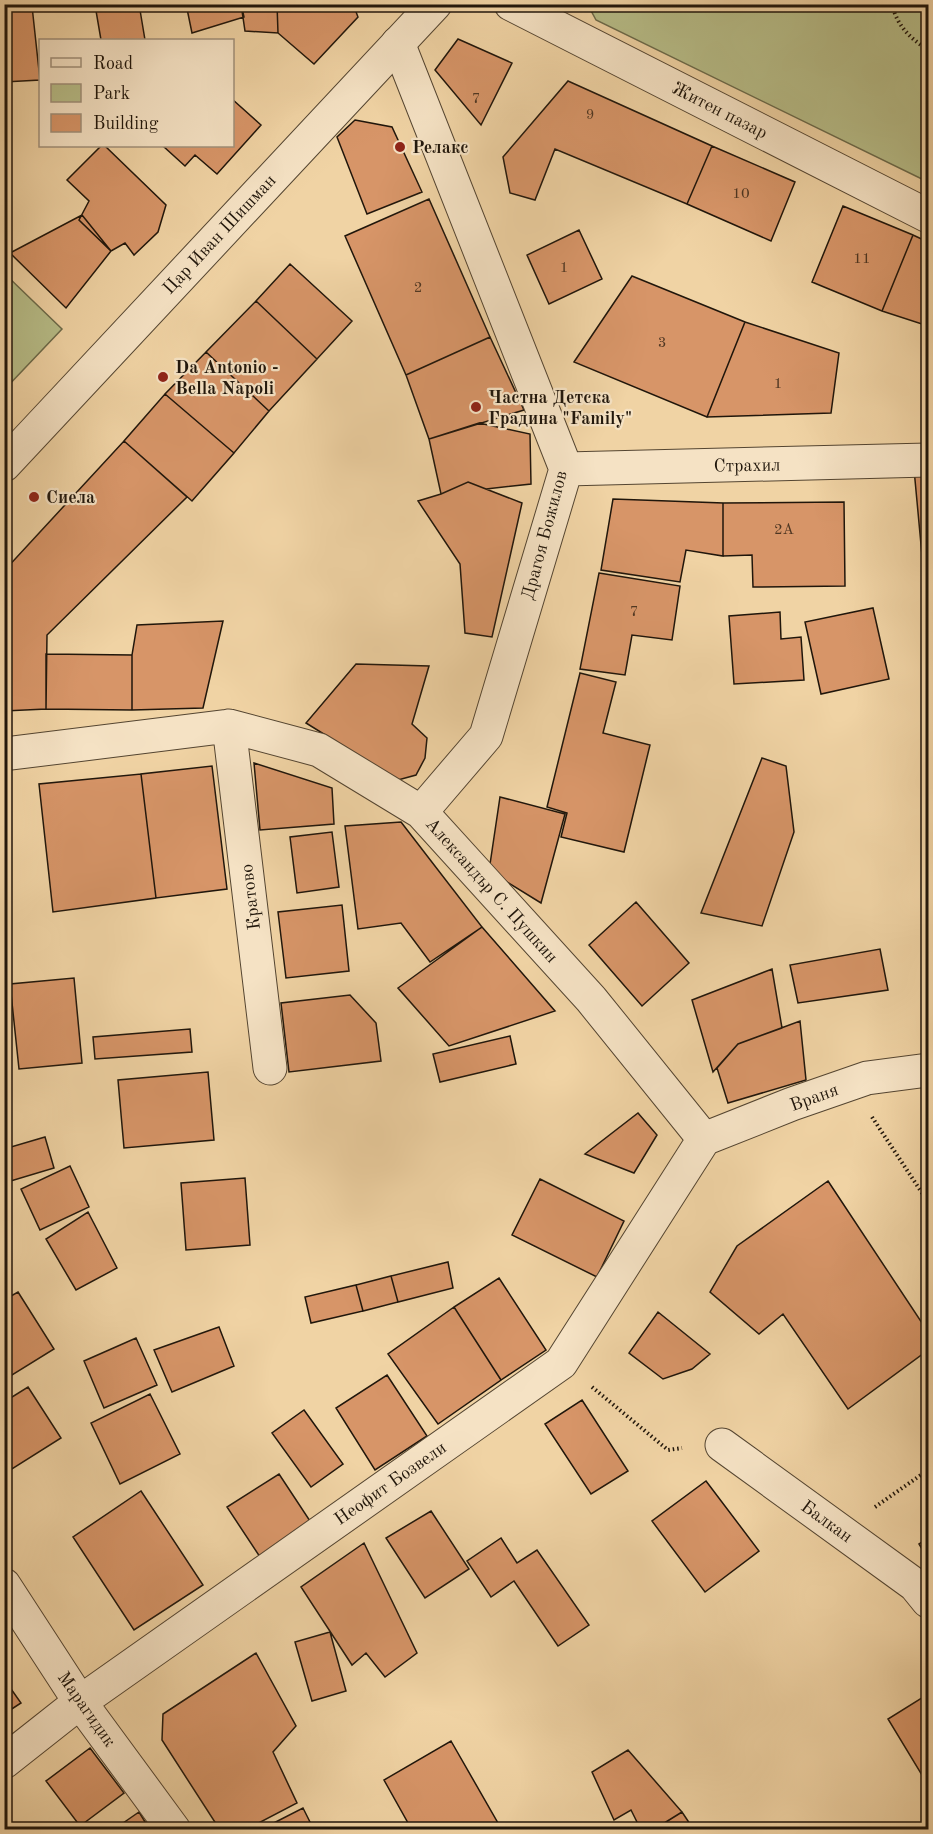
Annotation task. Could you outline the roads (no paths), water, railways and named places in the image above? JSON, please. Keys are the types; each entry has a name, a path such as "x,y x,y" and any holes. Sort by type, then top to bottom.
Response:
{"street":[{"name":"Цар Иван Шишман","path":"4,465 435,4"},
{"name":"Житен пазар","path":"511,4 928,216"},
{"name":"Драгоя Божилов","path":"398,43 566,468 486,736 421,812"},
{"name":"Страхил","path":"566,468 928,460"},
{"name":"Александър С. Пушкин","path":"4,754 229,726 319,750 421,812 591,999 705,1139"},
{"name":"Кратово","path":"229,726 270,1068"},
{"name":"Враня","path":"705,1139 792,1104 867,1078 928,1071"},
{"name":"Неофит Бозвели","path":"4,1762 80,1702 561,1362 705,1139"},
{"name":"Балкан","path":"722,1445 915,1585 928,1601"},
{"name":"Марагидик","path":"4,1585 80,1702 174,1830"}],"place":[{"name":"Релакс","path":"400,147"},
{"name":"Da Antonio - Bella Napoli","path":"163,377"},
{"name":"Частна Детска Градина \"Family\"","path":"476,407"},
{"name":"Сиела","path":"34,497"}]}
